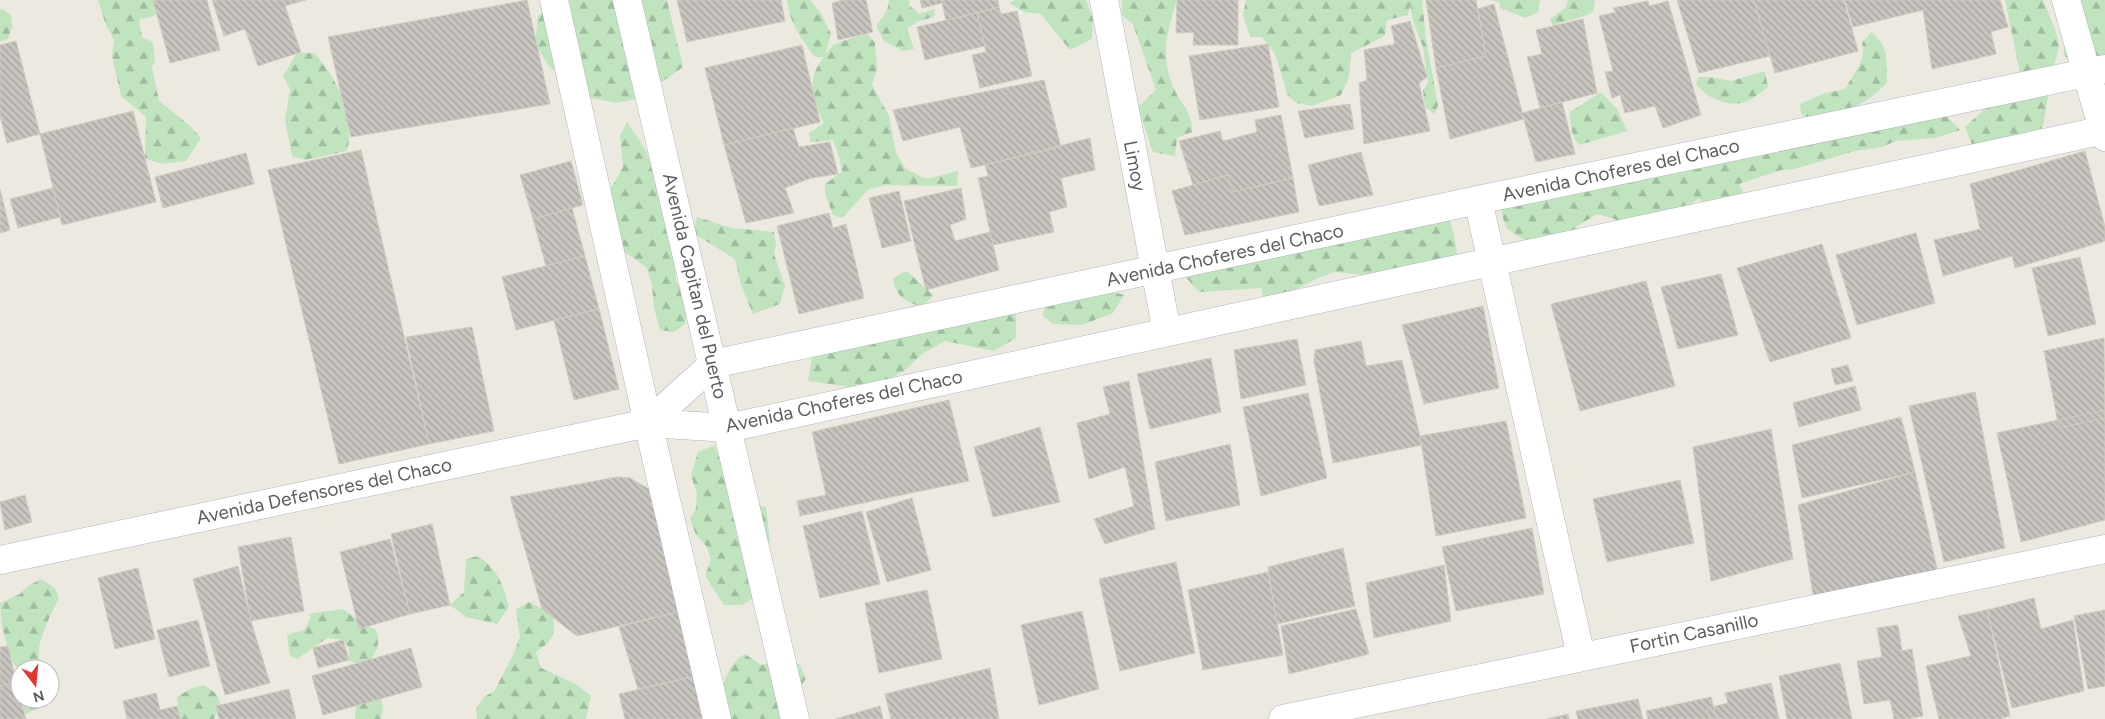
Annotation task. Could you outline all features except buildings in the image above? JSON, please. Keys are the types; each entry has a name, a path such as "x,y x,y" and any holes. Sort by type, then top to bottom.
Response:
{"street":[{"path":"554,0 648,423 717,719"},
{"name":"Avenida Capitan del Puerto","path":"627,0 795,719"},
{"name":"Limoy","path":"1104,0 1167,332"},
{"path":"2066,0 2096,70 2104,133"},
{"name":"Avenida Choferes del Chaco","path":"713,364 2096,70"},
{"name":"Avenida Choferes del Chaco","path":"648,423 728,428 1492,261 2104,133"},
{"path":"1478,200 1581,656"},
{"path":"648,423 713,364"},
{"name":"Avenida Defensores del Chaco","path":"0,560 648,423"},
{"name":"Fortin Casanillo","path":"1283,719 2105,549"}],"green space":[{"path":"98,0 153,0 157,14 139,19 142,37 153,42 155,60 152,68 159,101 189,125 201,138 186,161 162,164 145,158 146,117 121,96 112,56 114,40 106,25"},
{"path":"557,0 667,0 683,67 639,98 617,103 591,98 567,83 548,65 535,43 538,16"},
{"path":"787,0 810,0 821,13 831,34 825,55 834,44 867,33 875,43 877,69 872,85 889,116 896,153 906,169 926,179 958,171 957,186 886,185 869,189 842,218 833,215 825,194 825,184 842,172 840,160 833,140 810,142 809,133 824,123 816,106 813,81 818,65 824,57 815,57 801,37 790,16"},
{"path":"889,0 909,0 909,5 919,14 935,9 934,17 919,21 907,28 914,49 903,51 884,41 876,26 887,11"},
{"path":"1014,0 1086,0 1093,19 1092,39 1070,50 1041,14 1024,12 1010,3"},
{"path":"1122,0 1177,0 1166,43 1167,64 1173,87 1186,108 1192,125 1192,132 1177,138 1175,156 1153,152 1138,107 1156,90 1133,24 1122,15"},
{"path":"1246,0 1422,0 1426,39 1438,105 1435,114 1425,107 1423,90 1428,83 1423,47 1413,21 1410,5 1408,15 1387,20 1385,36 1351,53 1349,77 1341,95 1312,106 1297,103 1288,96 1275,54 1262,37 1250,37 1243,15"},
{"path":"1489,0 1540,0 1538,12 1525,18 1500,8 1499,2"},
{"path":"1568,0 1595,0 1593,12 1553,26 1550,19 1566,7"},
{"path":"2005,0 2043,0 2056,32 2059,47 2053,69 2043,126 2035,136 1973,147 1965,127 1989,105 2020,96 2019,68"},
{"path":"2081,0 2105,0 2105,66 2085,66 2064,56 2064,29"},
{"path":"0,9 11,15 12,27 8,39 0,42"},
{"path":"1871,32 1881,43 1886,54 1887,82 1872,97 1862,103 1831,116 1810,122 1801,113 1800,104 1822,94 1845,89 1861,62 1863,56 1862,43"},
{"path":"297,53 314,53 337,86 347,112 349,125 347,151 305,160 292,156 285,120 290,89 283,76"},
{"path":"1765,71 1768,87 1752,99 1741,103 1735,104 1716,100 1696,84 1698,77 1731,81"},
{"path":"1601,92 1617,109 1627,131 1579,145 1571,130 1570,112"},
{"path":"1943,113 1960,130 1935,138 1896,141 1882,147 1855,151 1794,169 1781,170 1739,184 1750,206 1720,221 1699,198 1659,230 1636,236 1615,219 1597,214 1576,227 1578,249 1551,257 1507,229 1502,215 1501,206"},
{"path":"627,122 645,149 660,186 672,235 676,281 687,303 685,324 674,332 660,330 647,268 609,244 601,206 623,167 620,136"},
{"path":"1426,196 1446,207 1454,234 1457,255 1434,282 1335,272 1318,278 1263,306 1262,288 1199,292 1183,274 1383,212"},
{"path":"697,217 732,228 774,232 776,246 774,254 785,286 780,304 753,314 741,285 735,259 693,233"},
{"path":"906,271 934,295 921,307 906,300 896,289 893,278"},
{"path":"1100,288 1124,295 1113,313 1082,325 1053,324 1042,315 1046,307 1071,296"},
{"path":"1016,312 1016,338 994,351 945,341 922,354 904,371 882,383 858,388 808,381 812,356"},
{"path":"715,445 730,491 746,504 766,507 770,541 750,564 759,595 742,605 724,605 705,576 711,560 707,547 696,535 690,519 696,508 697,494 691,475 698,452"},
{"path":"478,556 490,566 499,578 509,607 497,624 466,617 450,605 464,592 466,559"},
{"path":"41,579 55,588 59,598 41,639 40,659 11,659 2,627 0,603 20,594 28,586"},
{"path":"529,602 553,614 554,628 552,637 547,644 536,652 541,668 576,684 591,696 586,719 477,719 476,709 483,698 495,690 520,637 516,609"},
{"path":"343,609 365,625 376,630 378,645 371,659 356,664 349,660 349,648 343,640 327,638 297,659 290,656 287,635 304,630 311,617 308,614"},
{"path":"745,654 761,665 789,658 800,665 806,679 790,699 787,719 729,719 723,698 724,683 732,666"},
{"path":"203,685 213,691 219,698 219,707 214,719 179,719 177,697 192,688"},
{"path":"356,698 381,698 383,708 381,719 355,719"},
{"path":"24,709 37,709 25,714"}]}
